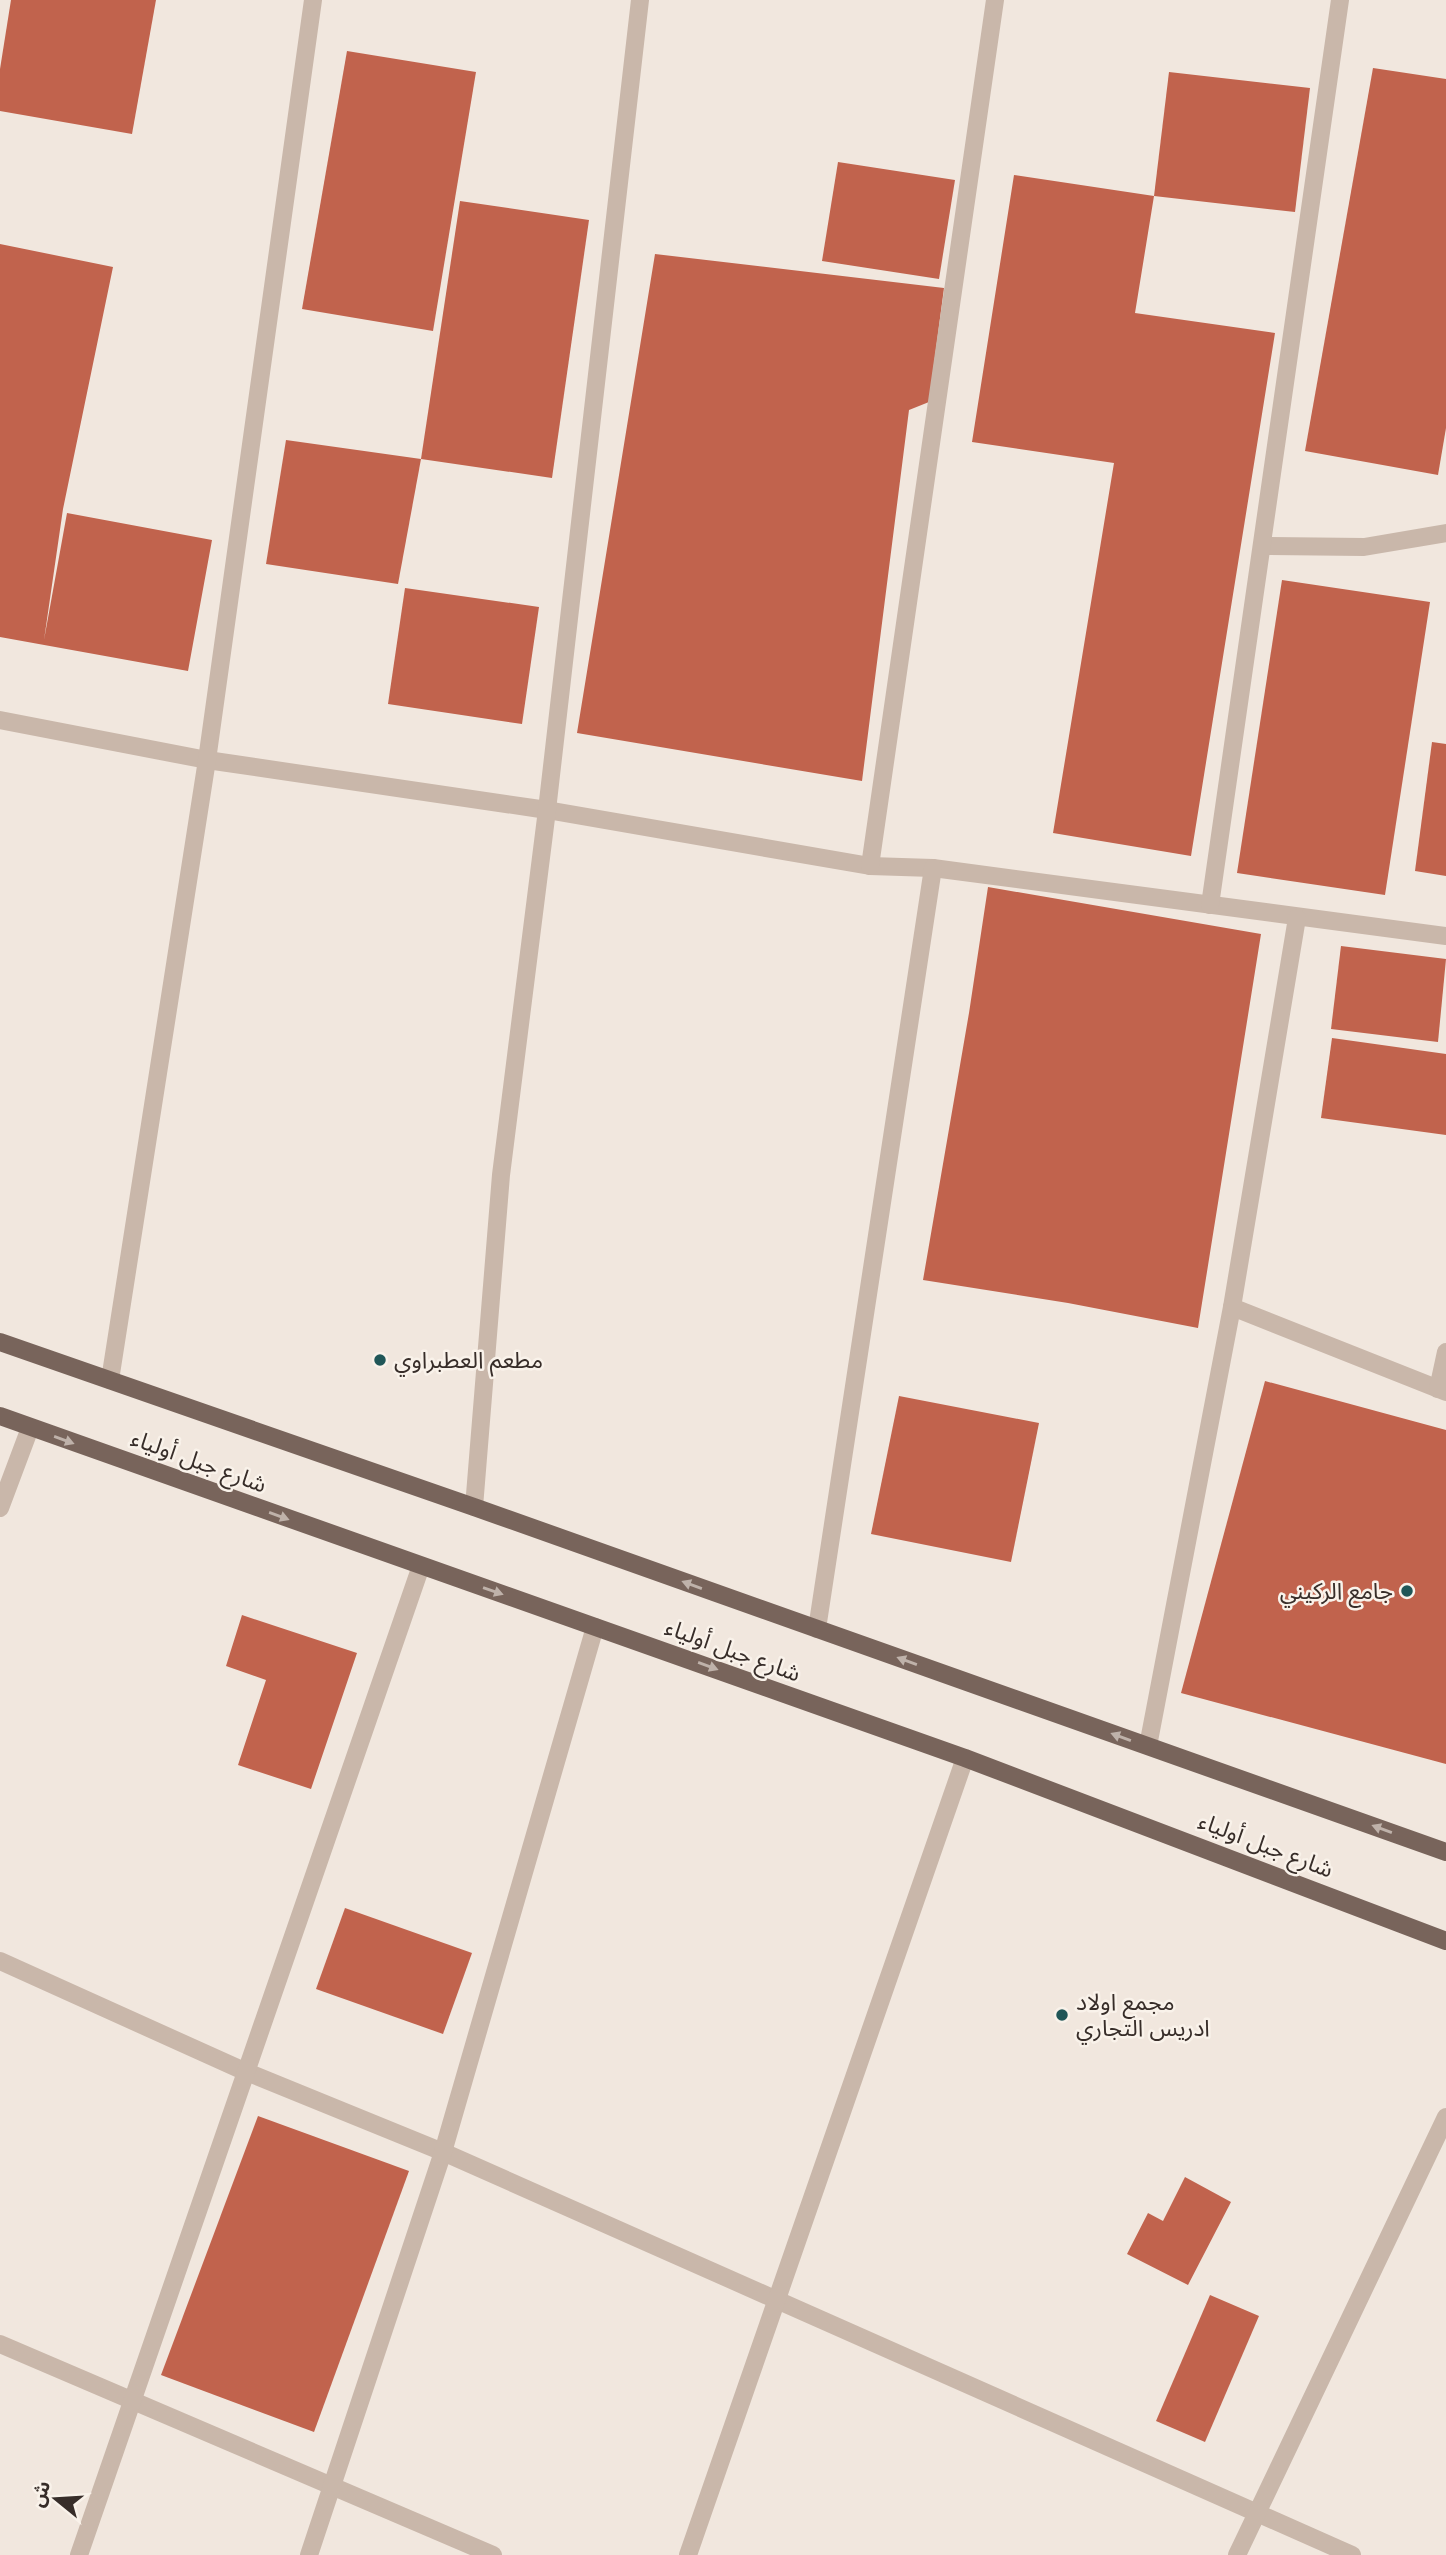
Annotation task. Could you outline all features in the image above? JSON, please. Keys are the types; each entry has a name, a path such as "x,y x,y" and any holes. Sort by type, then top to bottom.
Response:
{"main road":[{"name":"شارع جبل أولياء","path":"0,1342 1446,1852"},
{"name":"شارع جبل أولياء","path":"0,1416 965,1758 1446,1941"}],"street":[{"path":"110,1380 207,760 313,0"},
{"path":"474,1507 500,1175 547,810 640,0"},
{"path":"870,866 995,0"},
{"path":"1210,905 1264,546 1340,0"},
{"path":"1264,546 1364,547 1446,533"},
{"path":"0,720 207,760 547,810 870,866 933,868 1446,936"},
{"path":"817,1629 933,868"},
{"path":"1147,1746 1232,1307 1297,918"},
{"path":"1232,1307 1442,1390 1446,1352"},
{"path":"0,1508 30,1428"},
{"path":"79,2555 130,2400 421,1566"},
{"path":"309,2555 443,2152 596,1627"},
{"path":"688,2555 774,2301 965,1758"},
{"path":"0,1961 244,2071 443,2152 1352,2555"},
{"path":"1237,2555 1446,2117"},
{"path":"0,2344 493,2555"}],"building":[{"path":"11,0 156,0 132,134 0,111 0,69"},
{"path":"347,51 476,72 433,331 302,309"},
{"path":"1373,68 1446,79 1446,428 1438,475 1305,451"},
{"path":"1169,72 1310,88 1295,212 1154,196"},
{"path":"838,162 955,180 939,279 822,261"},
{"path":"1014,175 1154,196 1135,313 1275,333 1191,856 1053,833 1114,463 972,442"},
{"path":"460,201 589,220 552,478 421,459"},
{"path":"0,244 113,267 63,509 44,640 67,513 212,540 188,671 0,637"},
{"path":"655,254 944,288 929,402 909,410 862,781 577,733"},
{"path":"286,440 421,459 398,584 266,564"},
{"path":"1282,580 1430,602 1385,895 1237,873"},
{"path":"405,588 539,607 522,724 388,704"},
{"path":"1432,742 1446,744 1446,876 1415,871"},
{"path":"988,887 1261,934 1198,1328 1068,1303 923,1280"},
{"path":"1341,946 1446,959 1438,1042 1331,1029"},
{"path":"1332,1038 1446,1054 1446,1135 1321,1118"},
{"path":"1265,1381 1446,1430 1446,1764 1181,1693"},
{"path":"899,1396 1039,1423 1011,1562 871,1534"},
{"path":"242,1615 357,1653 311,1789 238,1765 266,1680 226,1666"},
{"path":"345,1908 472,1953 443,2034 316,1989"},
{"path":"258,2116 409,2171 314,2432 161,2375"},
{"path":"1185,2177 1231,2202 1188,2285 1127,2254 1148,2213 1163,2221"},
{"path":"1210,2295 1259,2316 1205,2442 1156,2421"}],"place":[{"name":"مطعم العطبراوي","path":"380,1360"},
{"name":"جامع الركيني","path":"1407,1591"},
{"name":"مجمع اولاد ادريس التجاري","path":"1062,2015"}]}
